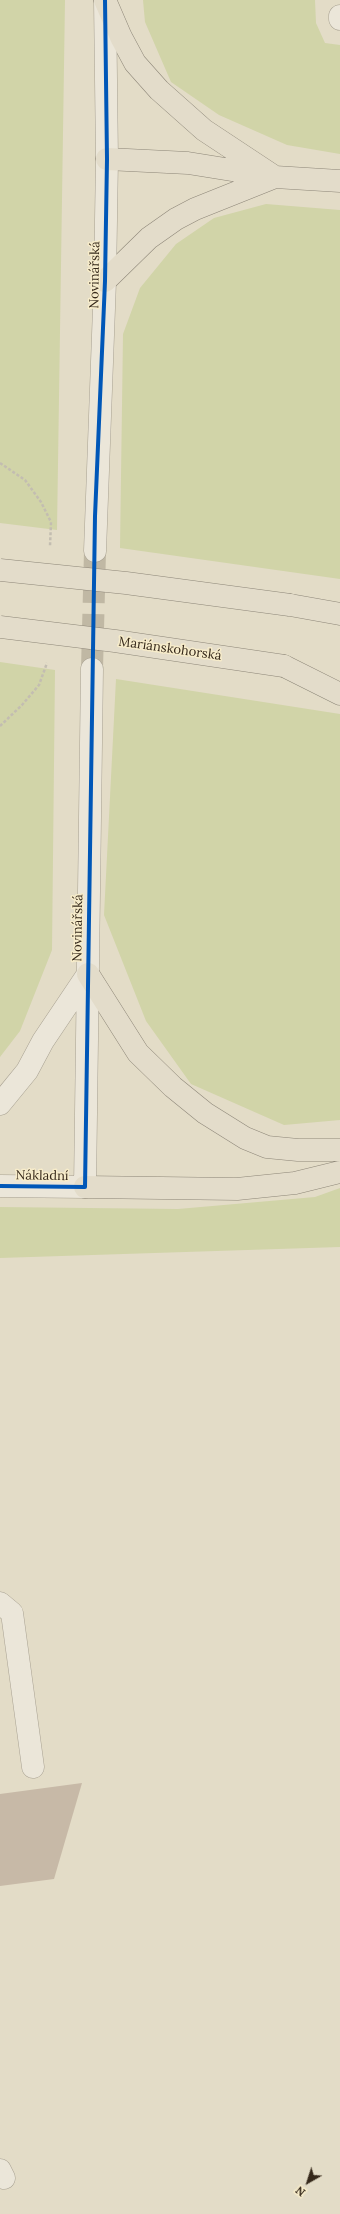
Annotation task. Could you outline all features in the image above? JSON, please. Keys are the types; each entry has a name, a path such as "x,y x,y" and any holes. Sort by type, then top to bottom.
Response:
{"main road":[{"path":"106,0 128,50 135,62 150,81 177,108 204,130 274,177"},
{"path":"107,159 188,163 274,177 340,181"},
{"path":"105,281 149,238 170,223 195,209 274,177"},
{"path":"0,570 126,583 290,605 340,614"},
{"path":"290,605 340,609"},
{"name":"Mariánskohorská","path":"0,627 115,641 284,666 340,676"},
{"path":"284,666 340,694"},
{"path":"88,974 138,1053 168,1083 205,1113 245,1138 267,1147 298,1150 340,1150"},
{"path":"85,1187 237,1189 295,1183 340,1172"}],"street":[{"name":"Novinářská","path":"95,551 105,281 107,159 106,0"},
{"name":"Novinářská","path":"85,1187 92,669"},
{"path":"0,1104 27,1071 43,1041 88,974"},
{"name":"Nákladní","path":"0,1186 85,1187"},
{"path":"0,1603 12,1613 34,1767"}],"path":[{"path":"0,463 24,480 41,502 51,522 50,546"},
{"path":"0,726 22,705 39,684 47,663"}],"green space":[{"path":"0,0 65,0 57,530 0,523"},
{"path":"143,0 315,0 316,23 325,43 340,45 340,154 287,145 219,115 171,82 145,22"},
{"path":"266,204 340,210 340,579 120,548 123,334 140,288 176,244 214,218"},
{"path":"0,662 55,670 52,950 20,1031 0,1057"},
{"path":"116,679 340,714 340,1120 284,1125 191,1084 146,1021 104,915"},
{"path":"340,1188 340,1247 0,1258 0,1207 178,1209 315,1197"}],"building":[{"path":"82,1783 54,1879 0,1886 0,1794"}],"tunnel":[{"path":"92,669 95,551"}],"cycle path":[{"path":"0,1186 85,1187 95,516 105,281 107,159 105,0"}]}
